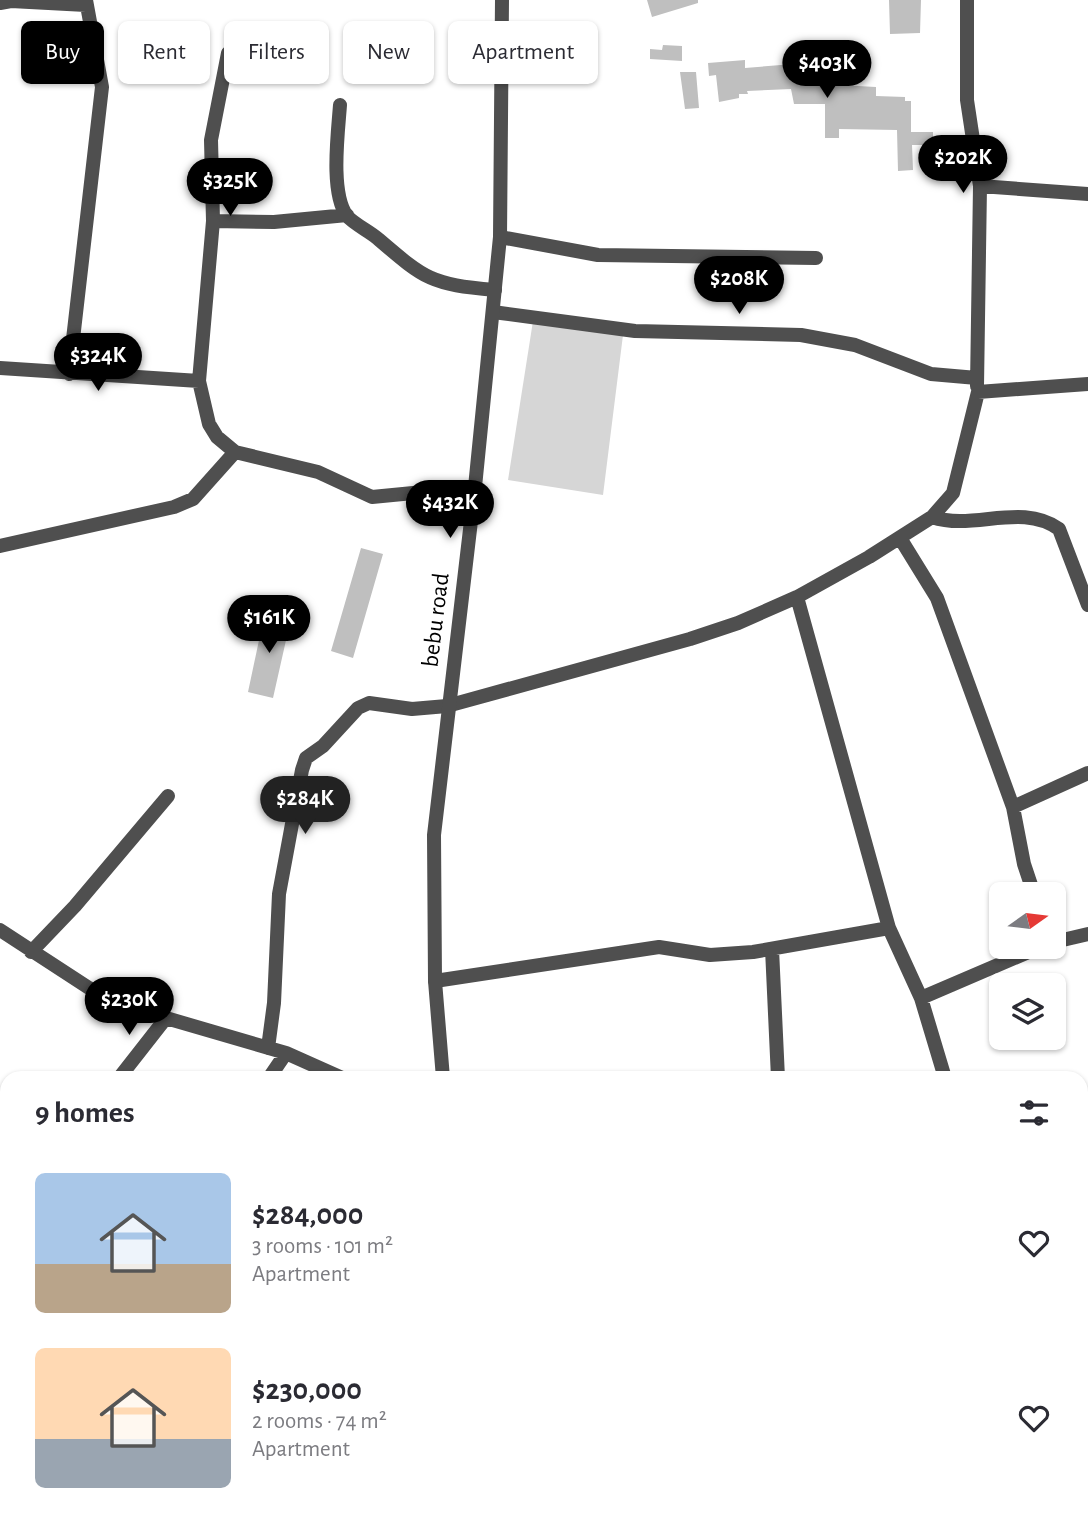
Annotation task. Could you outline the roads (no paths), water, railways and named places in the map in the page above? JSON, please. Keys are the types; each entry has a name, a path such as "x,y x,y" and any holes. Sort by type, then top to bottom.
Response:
{"street":[{"name":"bebu road","path":"442,1071 435,981 434,835 447,706 475,487 500,237 502,0"},
{"path":"268,1048 274,1003 279,894 288,834 306,758 323,746 358,709 369,703 412,709 447,706 690,639 766,612 900,538 932,517 953,493 977,385 980,186 967,100 967,0"},
{"path":"0,3 86,3 102,87 69,374"},
{"path":"224,73 211,140 213,221 199,380 209,424 217,437 235,452 318,472 372,497 475,487"},
{"path":"340,105 335,174 347,215 398,259 428,279 454,286 495,290"},
{"path":"980,186 1088,194"},
{"path":"213,221 274,222 347,215"},
{"path":"500,237 597,255 816,258"},
{"path":"493,312 635,331 815,337 855,345 932,374 977,385 1088,384"},
{"path":"0,368 199,380"},
{"path":"0,545 174,508 193,499 235,452"},
{"path":"932,517 952,523 1001,517 1049,522 1059,529 1088,605"},
{"path":"900,538 921,568 937,598 1013,807 1030,882"},
{"path":"797,597 889,928 921,998 944,1071"},
{"path":"1013,807 1088,773"},
{"path":"31,952 75,906 168,796"},
{"path":"435,981 659,947 710,955 772,949 889,928"},
{"path":"0,930 89,988 166,1018 286,1053 326,1071"},
{"path":"1066,939 1088,934"},
{"path":"772,949 778,1071"},
{"path":"921,998 1012,959"},
{"path":"124,1071 166,1018"},
{"path":"274,1071 286,1053"}]}
